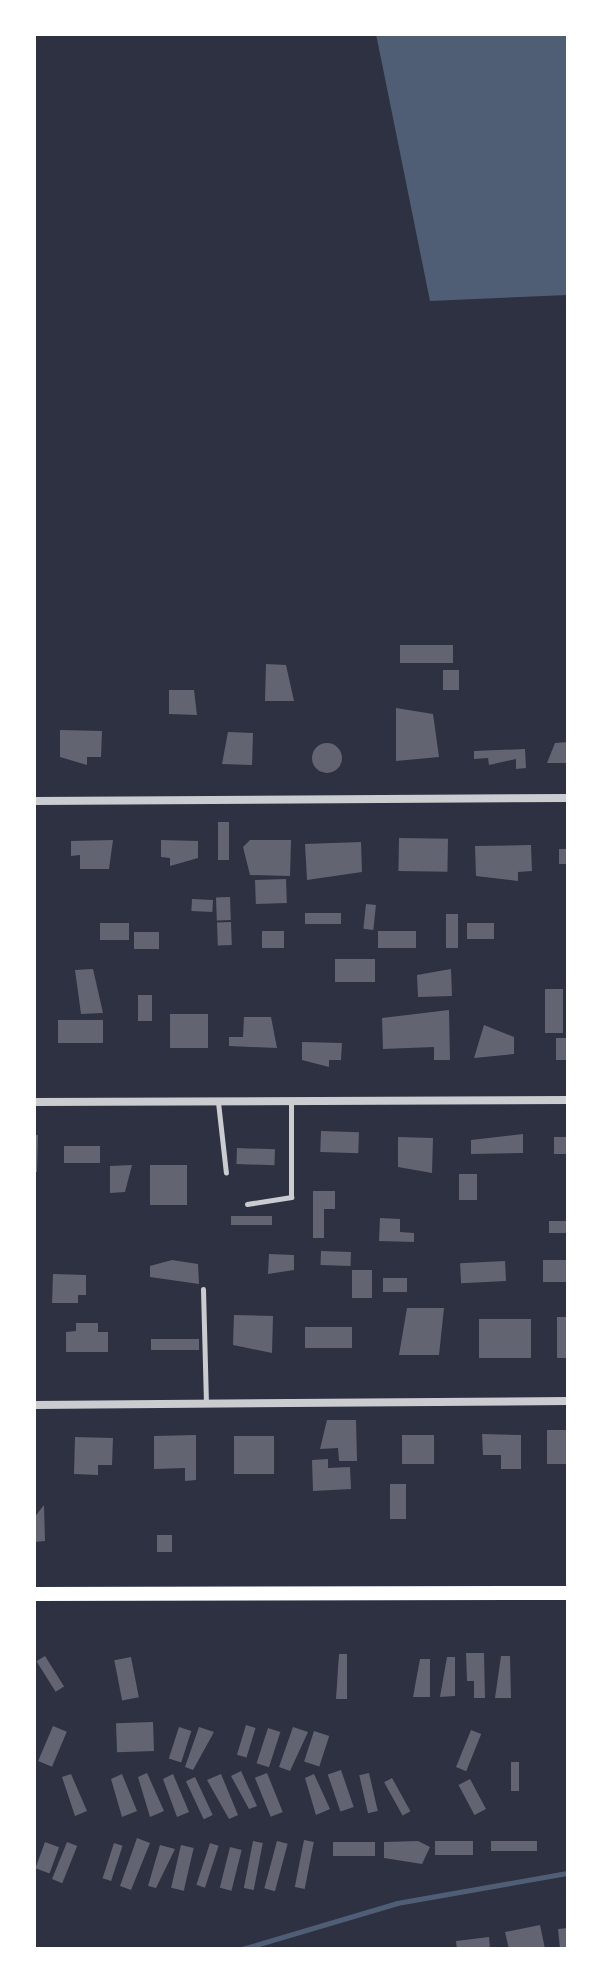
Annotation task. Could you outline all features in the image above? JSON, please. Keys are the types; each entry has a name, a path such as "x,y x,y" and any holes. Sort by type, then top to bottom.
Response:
{"main road":[{"path":"34,1594 568,1593"}],"street":[{"path":"34,801 568,798"},
{"path":"34,1102 568,1100"},
{"path":"34,1405 568,1401"}],"lane":[{"path":"218,1101 226,1173"},
{"path":"247,1204 291,1197 291,1101"},
{"path":"203,1289 206,1404"}],"water":[{"path":"376,34 568,34 568,295 430,301"}],"building":[{"path":"400,645 453,645 453,663 400,663"},
{"path":"266,664 286,665 294,701 265,701"},
{"path":"443,670 459,670 459,690 443,690"},
{"path":"169,690 194,690 197,715 169,714"},
{"path":"396,708 433,714 439,757 396,761"},
{"path":"60,730 102,731 101,757 87,757 87,765 60,757"},
{"path":"228,732 253,733 252,765 222,764"},
{"path":"568,742 568,763 547,763 555,743"},
{"path":"327,743 338,747 342,758 338,769 327,773 316,769 312,758 316,747"},
{"path":"525,749 526,768 516,769 516,759 489,765 488,758 474,759 474,751"},
{"path":"218,822 229,822 229,860 218,860"},
{"path":"399,838 448,839 447,872 398,871"},
{"path":"113,840 109,869 80,869 80,855 71,856 71,841"},
{"path":"161,840 198,841 198,858 170,866 170,858 161,857"},
{"path":"250,840 291,840 290,876 250,875 243,847"},
{"path":"361,842 362,872 307,880 305,844"},
{"path":"531,845 532,871 518,872 518,881 476,876 475,846"},
{"path":"559,849 568,849 568,864 559,864"},
{"path":"286,879 287,903 256,904 255,880"},
{"path":"216,897 230,897 231,920 217,920"},
{"path":"192,899 213,900 212,912 191,911"},
{"path":"366,904 376,905 373,930 363,929"},
{"path":"305,913 341,913 341,924 305,924"},
{"path":"446,914 458,914 458,948 446,948"},
{"path":"217,922 231,922 232,945 218,945"},
{"path":"100,923 129,923 129,940 100,940"},
{"path":"467,923 494,923 494,939 467,939"},
{"path":"262,931 284,931 284,948 262,948"},
{"path":"378,931 416,931 416,948 378,948"},
{"path":"134,932 159,932 159,949 134,949"},
{"path":"335,959 375,959 375,982 335,982"},
{"path":"93,969 103,1013 81,1014 75,970"},
{"path":"451,969 452,996 418,997 417,975"},
{"path":"545,989 563,989 563,1033 545,1033"},
{"path":"138,995 152,995 152,1021 138,1021"},
{"path":"449,1010 450,1060 434,1060 434,1047 383,1049 382,1018"},
{"path":"170,1014 208,1014 208,1048 170,1048"},
{"path":"244,1017 271,1017 277,1048 229,1046 229,1037 243,1037"},
{"path":"58,1020 103,1020 103,1043 58,1043"},
{"path":"484,1025 514,1037 514,1054 474,1058"},
{"path":"556,1038 568,1038 568,1060 556,1060"},
{"path":"302,1042 342,1043 341,1060 329,1060 329,1067 302,1060"},
{"path":"321,1131 359,1132 358,1153 320,1152"},
{"path":"523,1134 523,1153 471,1154 471,1140"},
{"path":"34,1135 38,1135 37,1172 34,1172"},
{"path":"398,1137 433,1138 432,1173 398,1167"},
{"path":"554,1137 568,1137 568,1154 554,1154"},
{"path":"64,1146 100,1146 100,1163 64,1163"},
{"path":"237,1148 275,1149 274,1165 236,1164"},
{"path":"132,1165 125,1192 110,1193 110,1166"},
{"path":"150,1165 187,1165 187,1205 150,1205"},
{"path":"459,1174 477,1174 477,1200 459,1200"},
{"path":"313,1191 335,1191 335,1209 324,1209 324,1238 313,1238"},
{"path":"231,1216 272,1216 272,1225 231,1225"},
{"path":"380,1218 400,1219 400,1232 414,1233 414,1242 379,1241"},
{"path":"549,1221 568,1221 568,1233 549,1233"},
{"path":"321,1251 351,1252 350,1266 321,1265"},
{"path":"269,1254 294,1255 294,1270 268,1274"},
{"path":"172,1260 198,1264 199,1284 150,1277 150,1266"},
{"path":"543,1260 568,1260 568,1282 543,1282"},
{"path":"505,1261 506,1281 461,1283 460,1263"},
{"path":"352,1270 372,1270 372,1298 352,1298"},
{"path":"53,1274 86,1275 86,1295 78,1295 78,1303 52,1303"},
{"path":"383,1278 407,1278 407,1292 383,1292"},
{"path":"407,1308 444,1308 439,1355 399,1355"},
{"path":"234,1315 273,1316 272,1353 233,1345"},
{"path":"557,1317 568,1317 568,1358 557,1358"},
{"path":"479,1319 531,1319 531,1358 479,1358"},
{"path":"76,1323 98,1323 98,1332 108,1332 108,1352 66,1352 66,1332 76,1331"},
{"path":"305,1327 352,1327 352,1348 305,1348"},
{"path":"151,1339 199,1339 199,1350 151,1350"},
{"path":"327,1420 356,1420 357,1461 339,1461 338,1448 320,1449"},
{"path":"547,1430 568,1430 568,1464 547,1464"},
{"path":"482,1434 521,1435 521,1469 501,1469 501,1455 483,1455"},
{"path":"196,1435 196,1480 185,1481 185,1468 154,1469 154,1436"},
{"path":"402,1435 434,1435 434,1464 402,1464"},
{"path":"234,1436 274,1436 274,1474 234,1474"},
{"path":"75,1437 113,1438 112,1465 98,1465 98,1475 74,1474"},
{"path":"328,1459 328,1468 350,1467 351,1489 313,1491 312,1460"},
{"path":"390,1484 406,1484 406,1519 390,1519"},
{"path":"44,1505 45,1541 34,1542 34,1518"},
{"path":"157,1535 172,1535 172,1552 157,1552"},
{"path":"466,1653 484,1653 485,1698 474,1698 474,1681 467,1681"},
{"path":"339,1654 347,1654 347,1699 336,1699"},
{"path":"45,1656 64,1687 56,1692 37,1661"},
{"path":"501,1656 510,1656 511,1698 495,1698"},
{"path":"131,1657 139,1697 122,1700 114,1660"},
{"path":"447,1657 455,1657 455,1696 440,1697"},
{"path":"420,1659 430,1659 430,1697 413,1697"},
{"path":"153,1722 154,1751 117,1752 116,1723"},
{"path":"246,1725 256,1728 246,1758 237,1755"},
{"path":"53,1726 67,1732 52,1767 38,1761"},
{"path":"179,1727 191,1731 181,1762 169,1758"},
{"path":"199,1727 214,1732 193,1770 185,1767"},
{"path":"293,1727 308,1732 290,1771 279,1767"},
{"path":"268,1728 280,1732 269,1767 257,1763"},
{"path":"471,1730 481,1734 466,1771 456,1767"},
{"path":"314,1731 329,1736 319,1766 304,1761"},
{"path":"511,1762 519,1762 519,1791 511,1791"},
{"path":"341,1770 354,1807 340,1811 328,1775"},
{"path":"241,1771 257,1806 249,1809 231,1776"},
{"path":"147,1773 164,1811 150,1817 138,1777"},
{"path":"267,1773 283,1812 271,1817 255,1778"},
{"path":"369,1773 378,1811 368,1813 359,1775"},
{"path":"71,1774 87,1811 75,1816 62,1777"},
{"path":"122,1774 137,1811 122,1817 111,1779"},
{"path":"173,1774 189,1812 177,1817 163,1779"},
{"path":"221,1774 238,1815 229,1819 207,1780"},
{"path":"314,1774 330,1809 316,1815 305,1778"},
{"path":"195,1777 213,1815 204,1819 186,1781"},
{"path":"392,1778 410,1811 403,1816 384,1782"},
{"path":"470,1779 486,1809 474,1815 459,1785"},
{"path":"137,1838 150,1843 131,1890 120,1886"},
{"path":"304,1840 314,1842 305,1889 295,1887"},
{"path":"253,1841 263,1843 254,1890 244,1888"},
{"path":"277,1841 288,1844 275,1891 264,1888"},
{"path":"418,1841 430,1847 422,1864 384,1858 384,1842"},
{"path":"435,1841 473,1841 473,1855 435,1855"},
{"path":"491,1841 537,1841 537,1851 491,1851"},
{"path":"45,1842 59,1847 50,1873 35,1868"},
{"path":"67,1842 77,1846 62,1883 52,1879"},
{"path":"333,1842 375,1842 375,1856 333,1856"},
{"path":"114,1843 123,1846 111,1881 103,1878"},
{"path":"210,1843 219,1846 205,1888 196,1885"},
{"path":"160,1845 175,1849 156,1888 148,1886"},
{"path":"181,1845 194,1848 184,1891 171,1888"},
{"path":"230,1847 242,1850 231,1891 220,1888"},
{"path":"540,1925 545,1949 509,1949 505,1932"},
{"path":"568,1928 568,1948 560,1949 558,1929"},
{"path":"489,1937 490,1949 457,1949 456,1941"}],"waterway":[{"path":"242,1949 397,1903 568,1873"}]}
